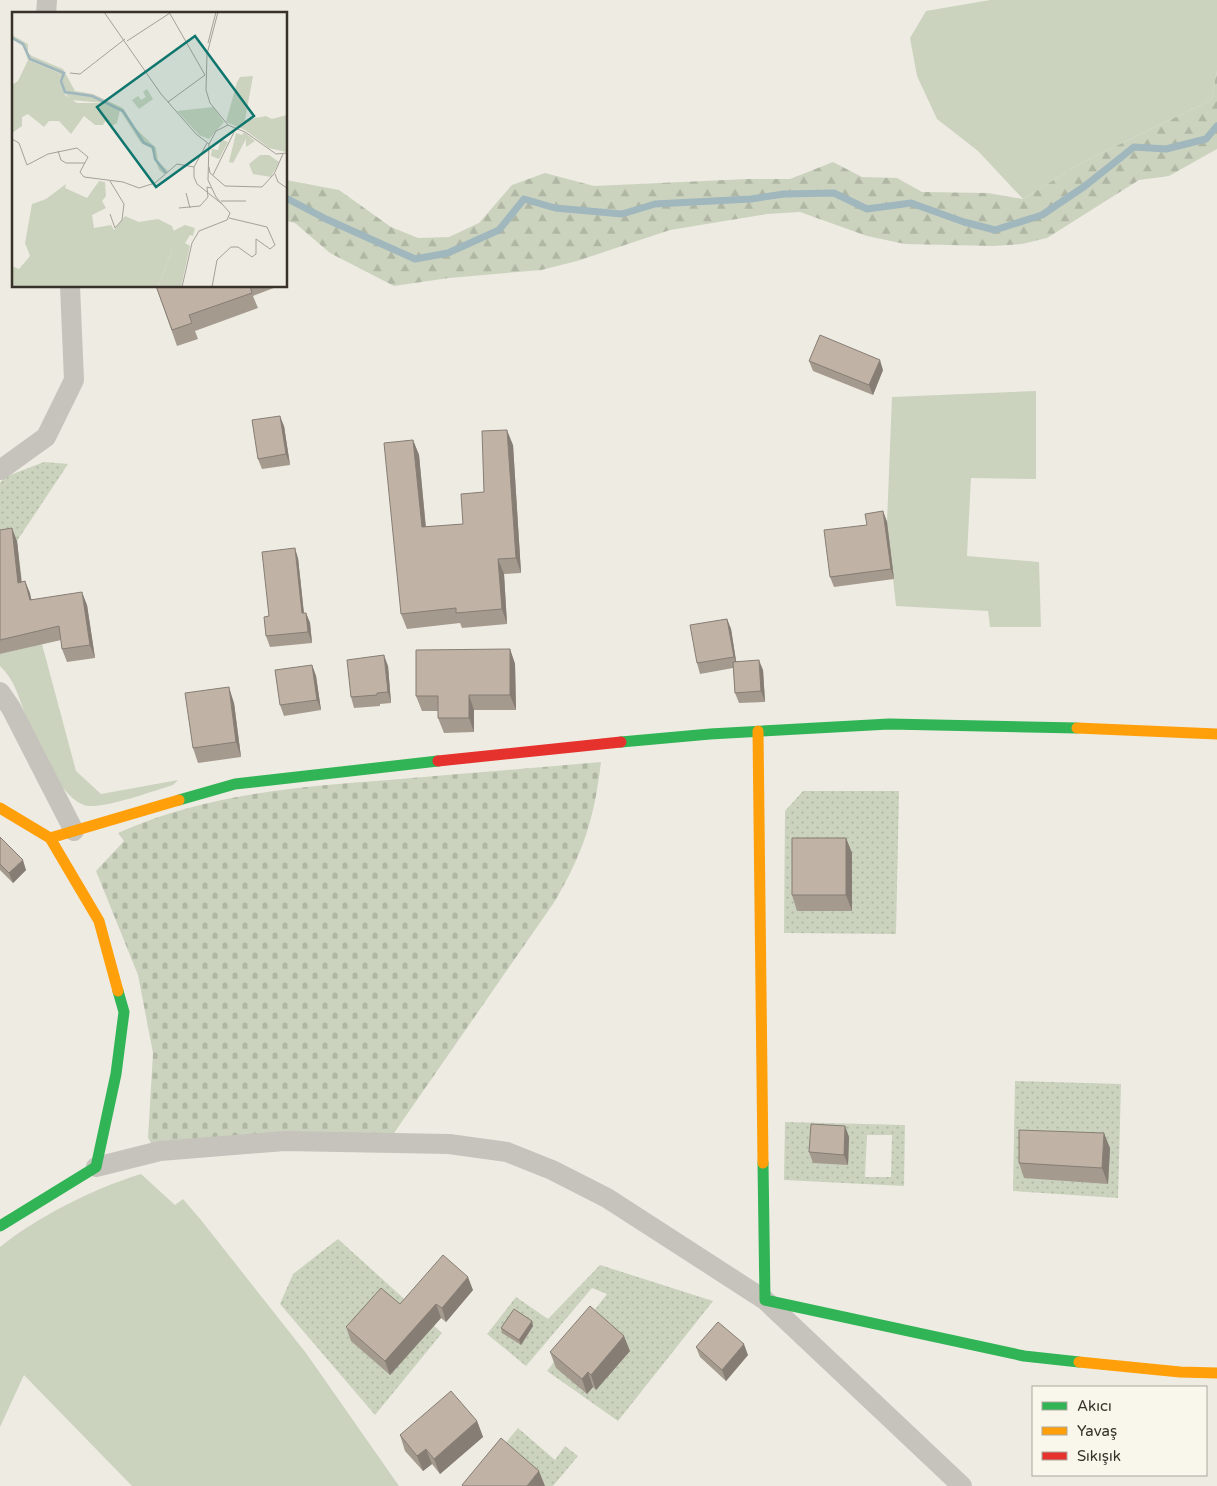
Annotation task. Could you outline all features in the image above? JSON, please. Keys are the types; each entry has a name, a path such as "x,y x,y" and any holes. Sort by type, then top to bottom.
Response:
{"street":[{"path":"0,470 46,437 74,380 70,288"},
{"path":"0,692 11,708 74,831"},
{"path":"50,838 235,784 563,748 758,732 889,724 1024,726 1217,734"},
{"path":"758,732 765,1300"},
{"path":"0,808 50,838 99,921 124,1012 116,1074 96,1167"},
{"path":"2,1218 96,1167 160,1151 285,1141 449,1144 507,1152 552,1170 607,1198 765,1300 956,1479 966,1486"},
{"path":"765,1300 1024,1356 1180,1372 1217,1373"}],"green space":[{"path":"990,0 1217,0 1217,71 1211,100 1083,162 1023,199 978,151 937,119 917,76 910,38 926,11"},
{"path":"1217,71 1217,149 1169,176 1139,180 1047,238 1022,244 994,246 905,244 867,236 800,212 767,214 670,230 577,261 541,270 449,278 394,286 330,253 295,223 288,221 288,180 339,190 391,227 418,238 449,237 479,223 512,185 545,173 594,186 790,179 833,162 862,177 897,178 922,192 988,193 1023,199 1083,162 1211,100"},
{"path":"1036,391 1036,479 971,478 967,556 1039,562 1041,627 990,627 988,611 896,606 887,522 892,397"},
{"path":"44,462 68,464 17,541 24,595 0,601 0,483 5,477"},
{"path":"42,644 76,771 101,794 178,780 173,785 114,803 91,806 84,805 65,791 41,753 16,690 0,666 0,654"},
{"path":"601,762 595,801 586,834 573,866 555,901 385,1146 158,1155 148,1138 153,1053 138,975 96,871 124,841 118,833 183,809 251,794 320,786"},
{"path":"803,791 899,791 896,934 784,933 785,811"},
{"path":"1015,1081 1121,1084 1118,1198 1013,1191"},
{"path":"785,1122 905,1125 904,1186 784,1180","holes":["867,1135 892,1135 891,1177 865,1177"]},
{"path":"141,1174 175,1205 183,1199 201,1220 306,1353 399,1486 132,1486 24,1375 0,1427 0,1247 31,1225 67,1204"},
{"path":"338,1239 442,1333 375,1415 280,1304 293,1274"},
{"path":"600,1265 713,1301 618,1421 547,1371 607,1294 592,1288 526,1366 487,1334 516,1297 548,1319"},
{"path":"518,1428 555,1460 565,1446 578,1456 553,1486 470,1486"}],"building":[{"path":"157,288 251,288 252,293 189,315 192,323 172,330"},
{"path":"820,335 880,360 869,385 809,361"},
{"path":"280,416 286,454 258,459 252,420"},
{"path":"507,430 516,558 498,559 502,609 456,613 456,608 401,614 384,443 413,440 422,527 463,524 461,494 484,492 482,431"},
{"path":"883,511 891,569 830,577 824,530 867,525 865,514"},
{"path":"12,528 18,583 25,581 30,600 82,592 90,645 62,649 59,626 0,640 0,530"},
{"path":"295,548 302,613 306,613 308,632 266,636 264,617 269,616 262,552"},
{"path":"727,619 734,657 697,663 690,625"},
{"path":"510,649 510,695 469,695 469,718 438,718 438,696 416,696 416,650"},
{"path":"384,655 388,692 351,697 347,660"},
{"path":"759,660 761,691 735,693 733,662"},
{"path":"312,665 317,700 280,705 275,670"},
{"path":"229,687 236,742 193,748 185,693"},
{"path":"0,837 23,860 9,873 0,864"},
{"path":"792,838 846,838 846,895 792,895"},
{"path":"811,1124 845,1126 844,1155 809,1152"},
{"path":"1019,1130 1104,1133 1102,1168 1019,1163"},
{"path":"443,1255 468,1277 442,1308 436,1304 385,1361 346,1327 381,1288 400,1304"},
{"path":"590,1306 624,1336 591,1375 588,1372 582,1379 550,1352"},
{"path":"514,1309 532,1321 519,1340 501,1328"},
{"path":"718,1322 744,1344 722,1370 696,1347"},
{"path":"451,1391 477,1421 434,1459 426,1449 417,1456 400,1435"},
{"path":"501,1438 539,1471 527,1486 463,1486 462,1485"}],"waterway":[{"path":"288,199 326,219 415,259 448,253 499,230 524,199 555,208 622,214 655,204 751,199 784,194 834,193 867,209 911,203 964,222 995,230 1042,215 1085,186 1134,147 1166,149 1206,139 1217,126"}],"traffic: fast":[{"path":"621,742 710,734 889,724 1077,728"},
{"path":"179,800 235,784 438,761"},
{"path":"0,1226 96,1167 116,1074 124,1012 118,991"},
{"path":"763,1163 765,1300 1024,1356 1079,1362"}],"traffic: slow":[{"path":"1077,728 1217,734"},
{"path":"758,731 763,1163"},
{"path":"118,991 99,921 50,838 179,800"},
{"path":"0,808 50,838"},
{"path":"1079,1362 1180,1372 1217,1373"}],"traffic: jam":[{"path":"438,761 621,742"}]}
